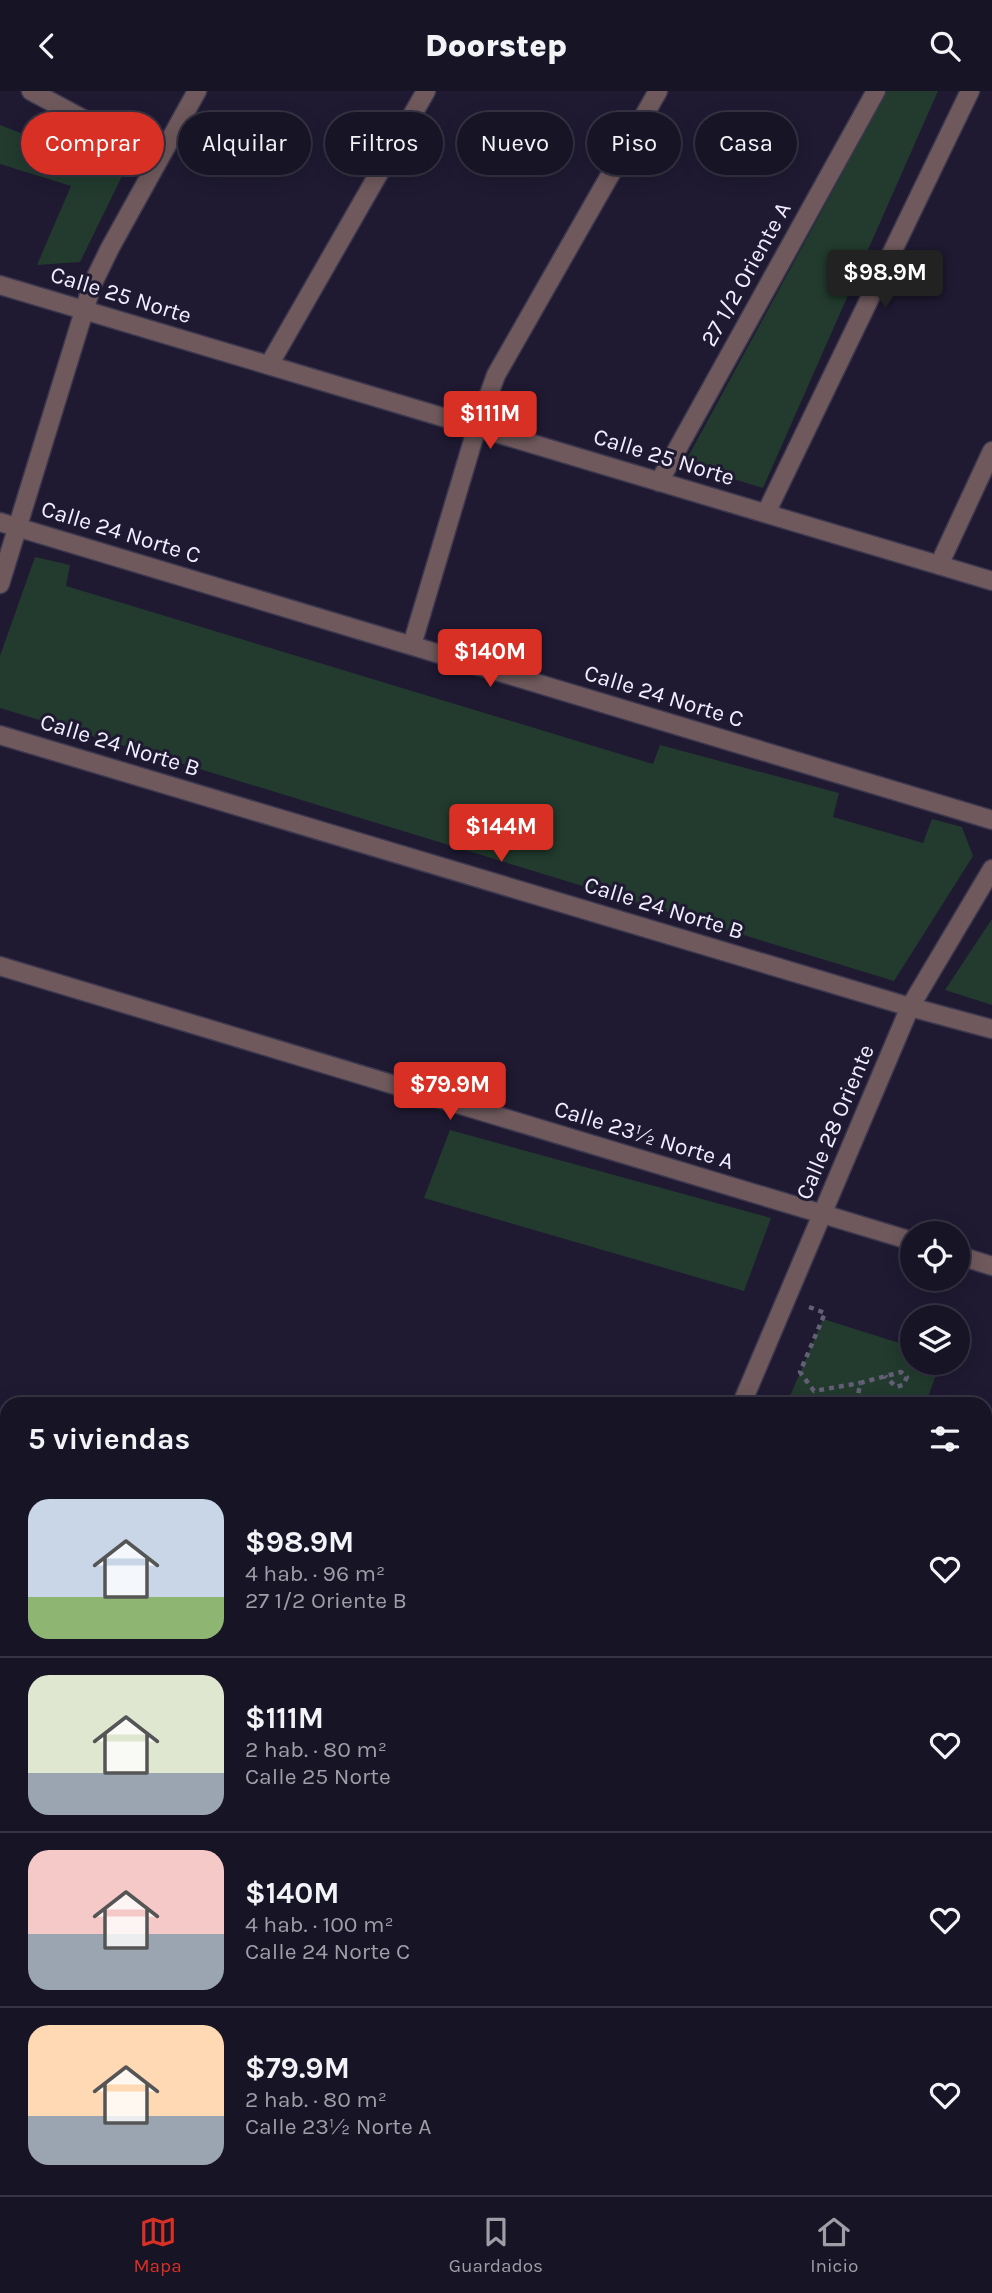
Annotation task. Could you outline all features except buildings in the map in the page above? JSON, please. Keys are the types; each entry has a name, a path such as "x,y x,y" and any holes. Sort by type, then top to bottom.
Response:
{"street":[{"path":"31,91 70,112"},
{"path":"164,149 197,91"},
{"path":"269,365 426,91"},
{"path":"412,645 477,427 496,375 658,91"},
{"name":"27 1/2 Oriente A","path":"659,482 876,91"},
{"path":"765,513 970,91"},
{"path":"0,584 9,524 83,310 97,272 149,175"},
{"name":"Calle 25 Norte","path":"0,285 992,580"},
{"path":"939,565 992,451"},
{"name":"Calle 24 Norte C","path":"9,524 992,820"},
{"name":"Calle 24 Norte B","path":"0,735 910,1007 992,1029"},
{"name":"Calle 28 Oriente","path":"745,1397 910,1007 992,869"},
{"name":"Calle 23½ Norte A","path":"0,966 900,1237"},
{"path":"970,1259 992,1266"}],"path":[{"path":"787,1299 825,1313 800,1372 814,1391 901,1372 907,1377 903,1385 896,1387 884,1376"},
{"path":"858,1397 860,1383"}],"green space":[{"path":"887,91 938,91 763,488 684,464"},
{"path":"0,125 21,133 21,171 0,164"},
{"path":"36,175 123,175 80,262 37,265 71,186"},
{"path":"35,557 70,565 66,586 653,764 660,745 839,793 833,817 923,843 932,819 962,827 973,856 894,981 0,708 0,656"},
{"path":"992,919 992,1005 945,990"},
{"path":"450,1130 771,1218 744,1291 424,1198"},
{"path":"823,1319 900,1343 900,1375 936,1375 928,1397 790,1397"}]}
